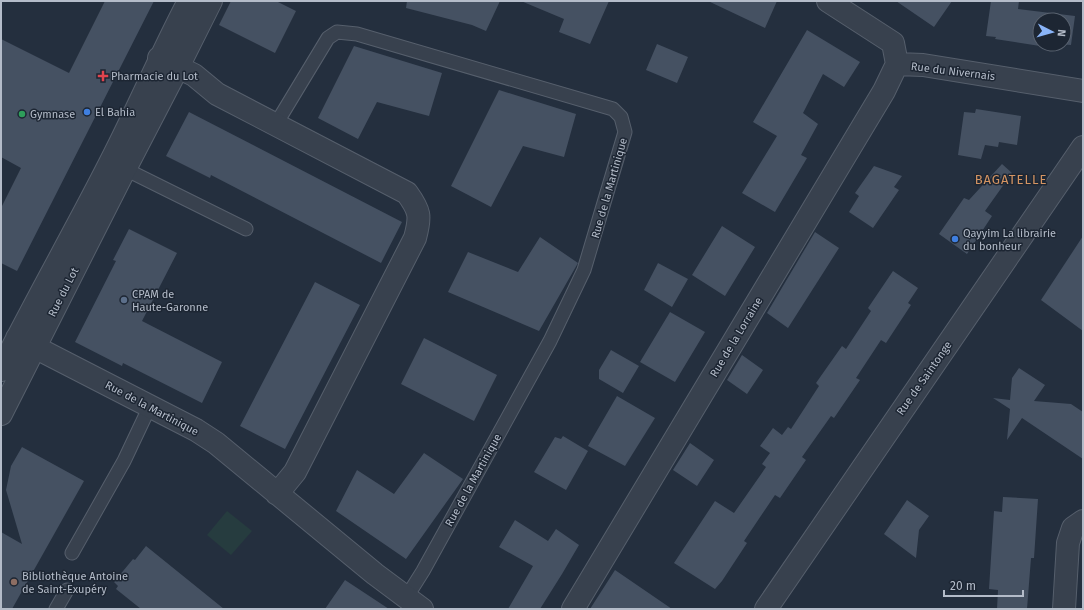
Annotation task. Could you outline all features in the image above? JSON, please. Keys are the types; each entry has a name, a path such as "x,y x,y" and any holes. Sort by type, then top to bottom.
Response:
{"street":[{"name":"Rue du Lot","path":"169,63 188,1"},
{"name":"Rue du Lot","path":"1,414 26,342 169,63 211,1"},
{"name":"Rue du Nivernais","path":"828,1 893,43 896,64 923,65 1083,91"},
{"path":"169,63 194,75 217,94 407,192 416,206 419,222 415,238 295,472 277,494"},
{"name":"Rue de la Lorraine","path":"573,609 884,90 896,64"},
{"name":"Rue de Saintonge","path":"766,609 1083,147"},
{"name":"Rue du Lot","path":"1,370 26,342"},
{"name":"Rue de la Martinique","path":"26,342 196,430 216,443 351,555 414,604"},
{"path":"1064,609 1068,543 1072,528 1083,522"}],"lane":[{"name":"Rue de la Martinique","path":"276,124 328,38 337,32 357,34 613,109 621,117 625,132 584,270 550,341 423,571 414,604"},
{"path":"118,165 246,229"},
{"path":"72,553 124,461 150,406"},
{"path":"56,609 67,590"}],"green space":[{"path":"227,511 252,531 231,555 207,535"}],"building":[{"path":"105,1 154,1 17,271 1,263 1,208 21,168 1,157 1,39 69,73"},
{"path":"231,1 276,1 296,11 275,53 219,25"},
{"path":"407,1 500,1 486,31 472,25 406,8"},
{"path":"521,1 609,1 590,44 559,32 564,19"},
{"path":"708,1 777,1 765,28"},
{"path":"896,1 952,1 934,27"},
{"path":"991,1 1019,1 1018,9 1042,12 1032,12 1032,45 995,39 996,37 986,36"},
{"path":"1072,16 1075,16 1072,38"},
{"path":"807,30 860,62 844,87 823,74 803,113 818,124 801,155 807,158 775,212 742,193 777,136 753,122"},
{"path":"657,44 688,57 677,83 646,70"},
{"path":"354,46 442,73 429,116 377,102 358,139 318,118"},
{"path":"499,90 576,114 564,157 523,146 491,207 451,186"},
{"path":"976,109 1021,116 1017,145 999,142 998,147 985,145 981,159 958,155 964,112 975,113"},
{"path":"189,112 402,222 381,263 211,175 210,178 166,156"},
{"path":"1002,164 1012,173 985,211 992,216 967,254 939,234 964,198 969,200"},
{"path":"874,166 902,176 894,187 899,190 873,228 849,212 859,196 855,193"},
{"path":"722,226 755,247 725,296 692,275"},
{"name":"CPAM de Haute-Garonne","path":"129,229 177,253 142,321 222,362 202,403 123,363 122,366 75,342 116,261 113,260"},
{"path":"815,232 839,248 788,328 767,313"},
{"path":"1083,236 1083,331 1041,300"},
{"path":"540,237 578,263 539,331 448,292 468,252 518,272"},
{"path":"658,263 688,279 672,307 644,290"},
{"path":"893,271 918,288 908,303 911,305 886,343 881,340 856,378 860,380 834,418 831,416 802,457 806,460 780,498 775,495 744,541 747,543 722,581 715,589 674,563 715,501 734,513 766,467 762,464 770,453 760,446 773,428 782,435 788,427 791,429 819,386 816,383 842,346 846,349 871,311 868,308"},
{"path":"315,282 360,305 285,449 240,426"},
{"path":"670,312 705,332 675,382 640,362"},
{"path":"424,338 497,375 474,421 401,384"},
{"path":"611,350 639,366 623,393 599,379 599,370"},
{"path":"742,355 763,370 747,394 727,380"},
{"path":"1019,368 1045,385 1034,401 1071,404 1083,412 1083,459 1022,418 1007,440 1010,409 993,398 1010,400 1012,378"},
{"path":"617,396 655,418 625,466 588,446"},
{"path":"563,436 588,451 566,490 534,472 555,437 561,439"},
{"path":"690,443 714,460 697,486 673,470"},
{"path":"22,447 84,481 12,609 1,609 1,532 22,544 6,490 11,466"},
{"path":"424,453 463,479 406,559 336,511 357,470 394,494"},
{"path":"1003,497 1038,499 1034,558 1031,558 1027,609 997,609 998,590 989,589 994,511 1002,512"},
{"path":"907,500 929,516 919,530 916,558 884,534"},
{"path":"515,520 548,541 556,529 579,545 540,609 508,609 533,566 499,547"},
{"path":"146,546 224,609 141,609 116,589 118,586 114,582"},
{"path":"615,570 672,609 590,609"},
{"path":"345,580 389,609 325,609"}],"place":[{"name":"Pharmacie du Lot","path":"103,76"},
{"name":"El Bahia","path":"87,112"},
{"name":"Gymnase","path":"22,114"},
{"name":"Qayyim La librairie du bonheur","path":"955,239"},
{"name":"CPAM de Haute-Garonne","path":"124,300"},
{"name":"Bibliothèque Antoine de Saint-Exupéry","path":"14,582"}],"district":[{"name":"BAGATELLE","path":"1011,179"}]}
